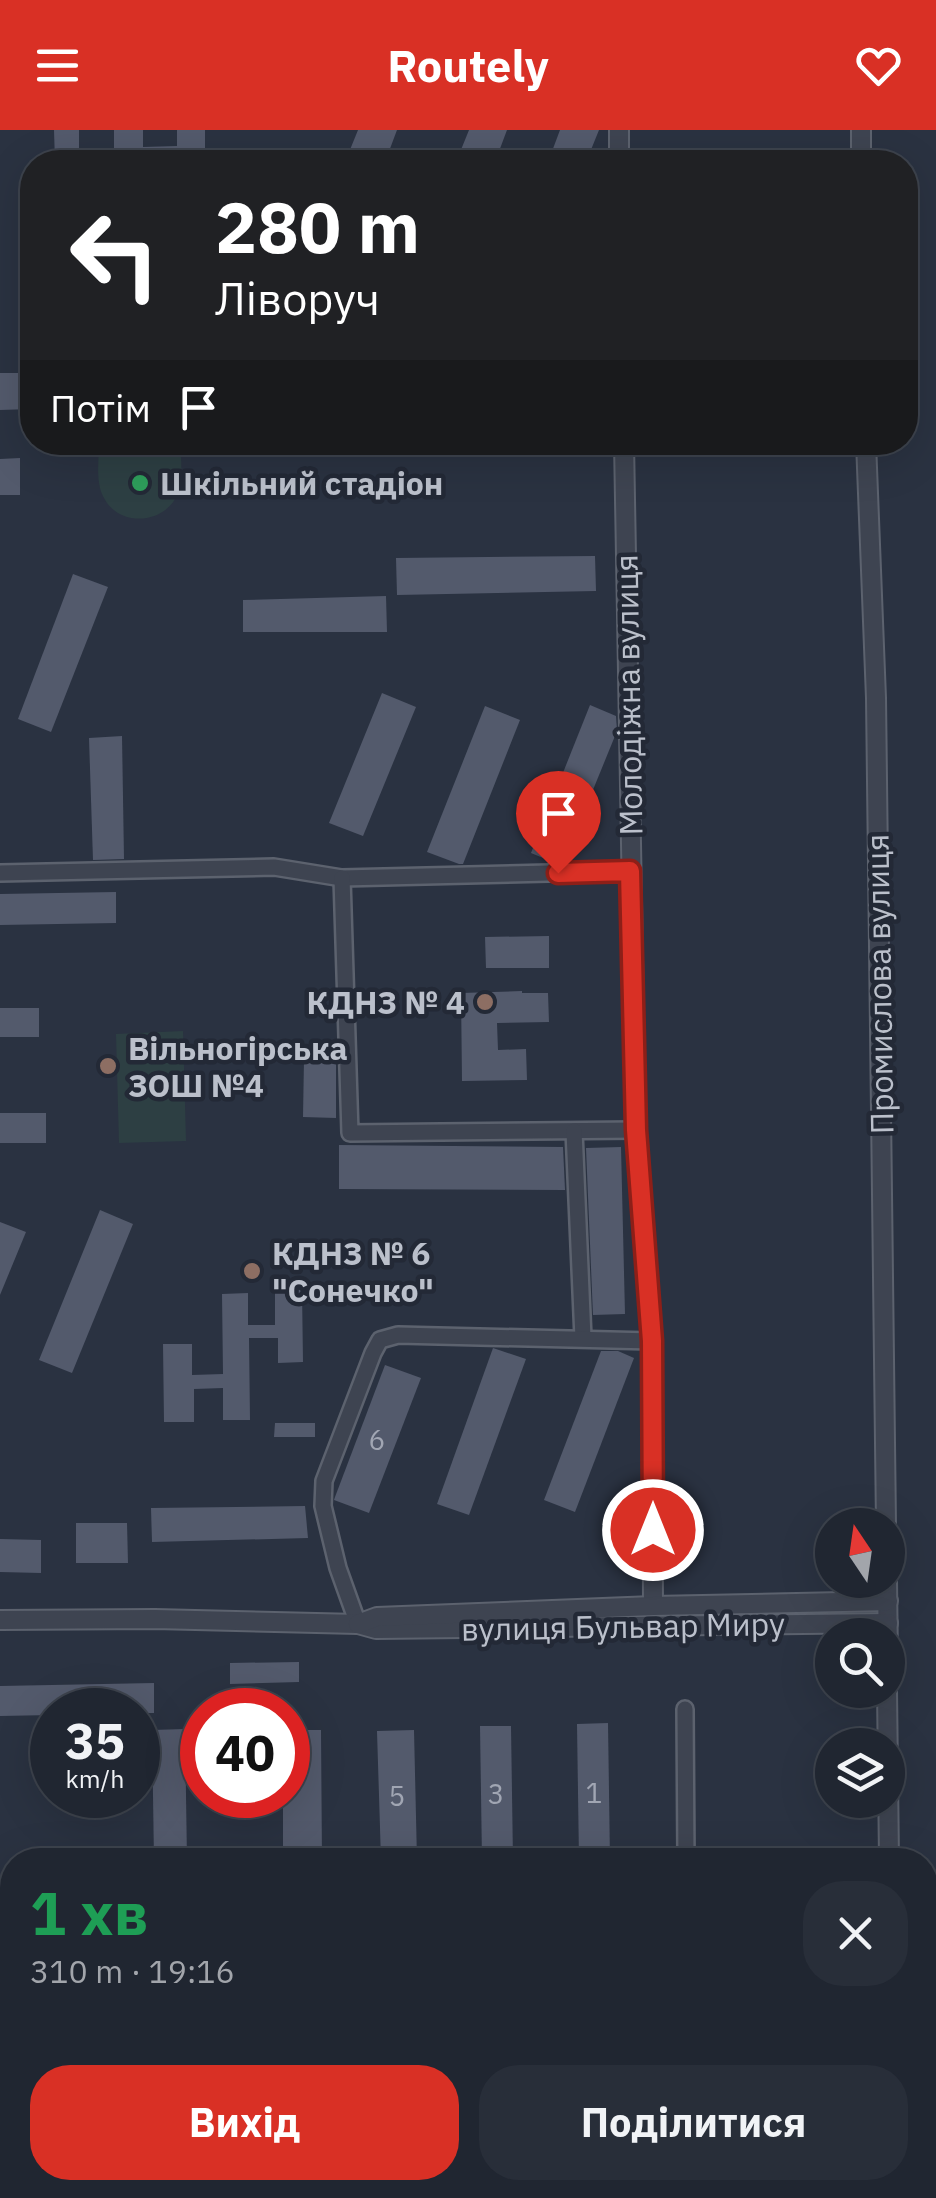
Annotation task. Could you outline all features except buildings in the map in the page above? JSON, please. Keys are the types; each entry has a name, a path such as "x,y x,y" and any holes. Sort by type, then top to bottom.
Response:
{"street":[{"name":"Молодіжна вулиця","path":"624,455 636,1130 652,1341 653,1606"},
{"name":"Промислова вулиця","path":"867,455 876,698 886,1508"},
{"path":"0,873 274,868 342,878 630,871"},
{"path":"342,878 350,1133 636,1130"},
{"path":"574,1131 583,1338"},
{"path":"358,1624 338,1568 324,1506 324,1482 380,1340 398,1335 652,1341"},
{"path":"888,1598 888,1618"},
{"name":"вулиця Бульвар Миру","path":"358,1624 377,1617 888,1601"},
{"name":"вулиця Бульвар Миру","path":"0,1620 155,1618 358,1624 376,1629 815,1624"},
{"path":"887,1708 889,1848"},
{"path":"685,1709 686,1848"}],"shaded area":[{"name":"Шкільний стадіон","path":"99,455 180,455 179,490 174,501 155,516 132,518 111,508 99,485"},
{"path":"183,1031 186,1141 119,1143 116,1034"}],"place":[{"name":"Шкільний стадіон","path":"140,483"},
{"name":"КДНЗ № 4","path":"485,1002"},
{"name":"Вільногірська ЗОШ №4","path":"108,1066"},
{"name":"КДНЗ № 6 \"Сонечко\"","path":"252,1271"}],"route":[{"path":"558,873 630,871 636,1130 652,1341 653,1530"}]}
